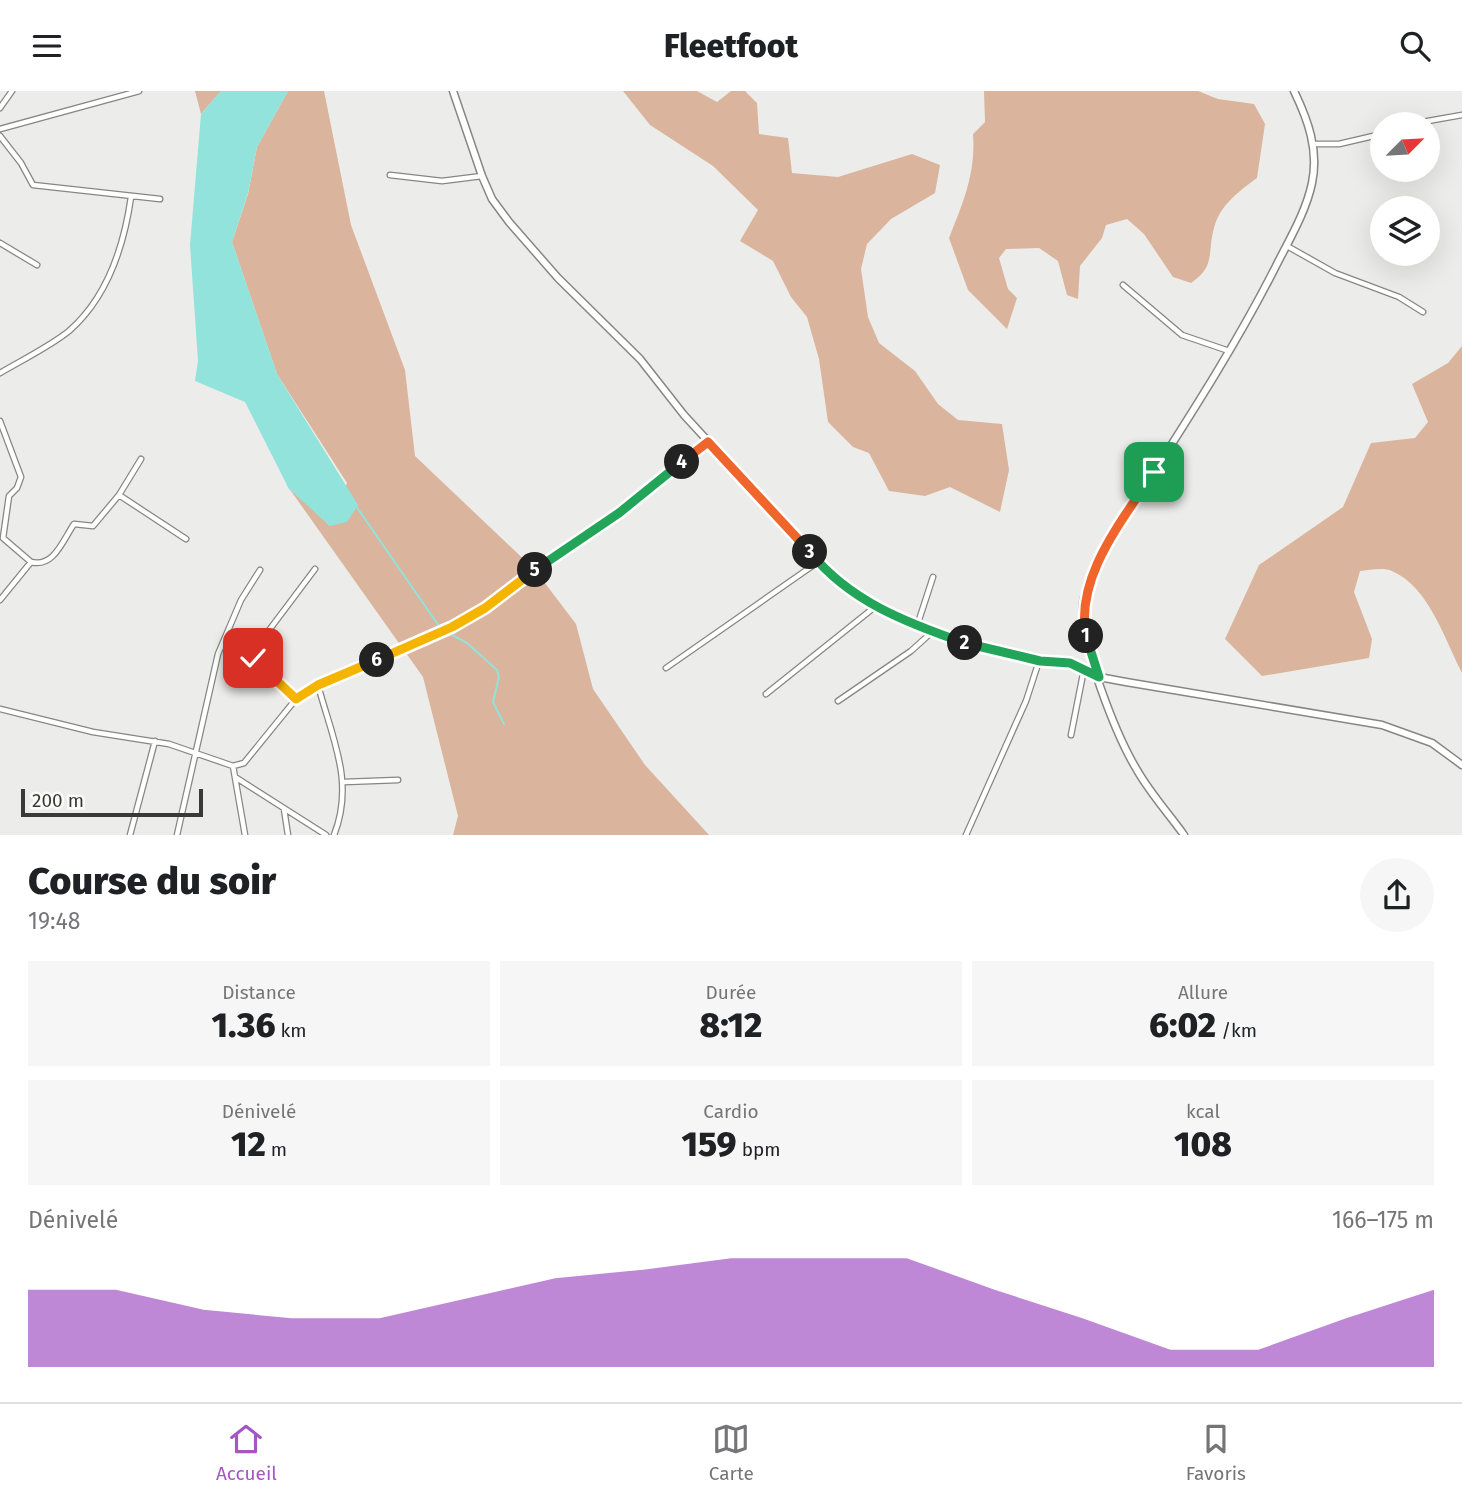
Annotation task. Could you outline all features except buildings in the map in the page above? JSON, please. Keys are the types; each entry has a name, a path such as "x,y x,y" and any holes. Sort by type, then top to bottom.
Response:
{"street":[{"path":"0,108 12,91"},
{"path":"0,129 139,91"},
{"path":"453,91 482,176 492,199 509,222 558,278 640,359 708,442 818,562 855,594 917,626 981,648 1040,661 1070,663 1099,677 1382,725 1432,743 1462,765"},
{"path":"1184,835 1137,770 1091,659 1083,619 1083,603 1096,567 1229,351 1286,246 1312,184 1313,144 1308,120 1294,91"},
{"path":"1440,119 1462,115"},
{"path":"0,136 21,163 33,185 160,199"},
{"path":"1313,144 1339,144 1370,137"},
{"path":"390,175 442,181 482,176"},
{"path":"0,373 69,330 83,314 116,265 131,197"},
{"path":"0,243 37,265"},
{"path":"1286,246 1335,273 1399,297 1423,312"},
{"path":"1123,285 1182,335 1229,351"},
{"path":"0,421 21,477 18,488 9,496 3,538 31,562 39,564 51,559 74,524 93,526 119,495 141,459"},
{"path":"233,767 250,756 296,699 318,685 452,627 485,608 619,513 708,442"},
{"path":"119,495 186,539"},
{"path":"0,600 31,562"},
{"path":"666,668 818,562"},
{"path":"296,699 251,653 315,569"},
{"path":"177,835 218,654 241,600 260,570"},
{"path":"917,626 933,577"},
{"path":"766,694 876,606"},
{"path":"838,701 911,651 932,632"},
{"path":"966,835 1026,701 1040,661"},
{"path":"1071,735 1084,669"},
{"path":"318,685 344,782 343,811 334,835"},
{"path":"0,709 93,732 155,741 233,767"},
{"path":"130,835 155,741"},
{"path":"233,767 246,835"},
{"path":"234,776 326,835"},
{"path":"344,782 398,780"},
{"path":"284,809 288,835"}],"shaded area":[{"path":"195,91 221,91 201,114"},
{"path":"288,91 324,91 351,225 405,370 415,456 535,570 576,624 593,689 645,765 709,835 453,835 458,816 423,677 286,484 330,526 347,483 277,374 232,242 248,194 257,147"},
{"path":"623,91 697,91 717,102 731,91 745,91 757,103 759,134 788,138 792,173 838,177 912,154 940,165 935,193 891,219 867,244 861,269 868,317 879,343 915,371 938,404 958,420 1002,424 1009,470 1000,512 950,487 925,496 889,491 869,453 853,447 828,422 819,359 807,317 791,297 773,261 740,241 758,210 713,166 650,125"},
{"path":"984,91 1198,91 1218,99 1254,104 1265,124 1257,178 1237,194 1221,212 1214,228 1207,265 1191,283 1173,277 1144,234 1127,219 1106,225 1102,238 1080,266 1078,299 1067,295 1058,261 1039,248 1006,249 999,258 1008,289 1017,298 1007,329 968,290 949,238 964,200 970,175 973,134 985,122"},
{"path":"1462,346 1462,673 1434,616 1416,589 1392,571 1381,569 1360,571 1354,592 1372,639 1369,658 1262,676 1225,639 1259,565 1343,507 1371,443 1415,438 1428,422 1412,384 1448,363"}],"water":[{"path":"221,91 288,91 257,147 248,193 232,242 277,374 358,505 347,522 330,526 289,489 245,402 195,381 198,361 190,245 201,114"}],"waterway":[{"path":"356,506 441,629 467,643 497,670 499,677 493,702 504,724"}],"route":[{"path":"253,658 296,699 318,685 452,627 485,608 537,568 619,513 708,442 818,562 855,594 917,626 981,648 1040,661 1070,663 1099,677 1087,643 1083,603 1096,567 1154,472"}]}
